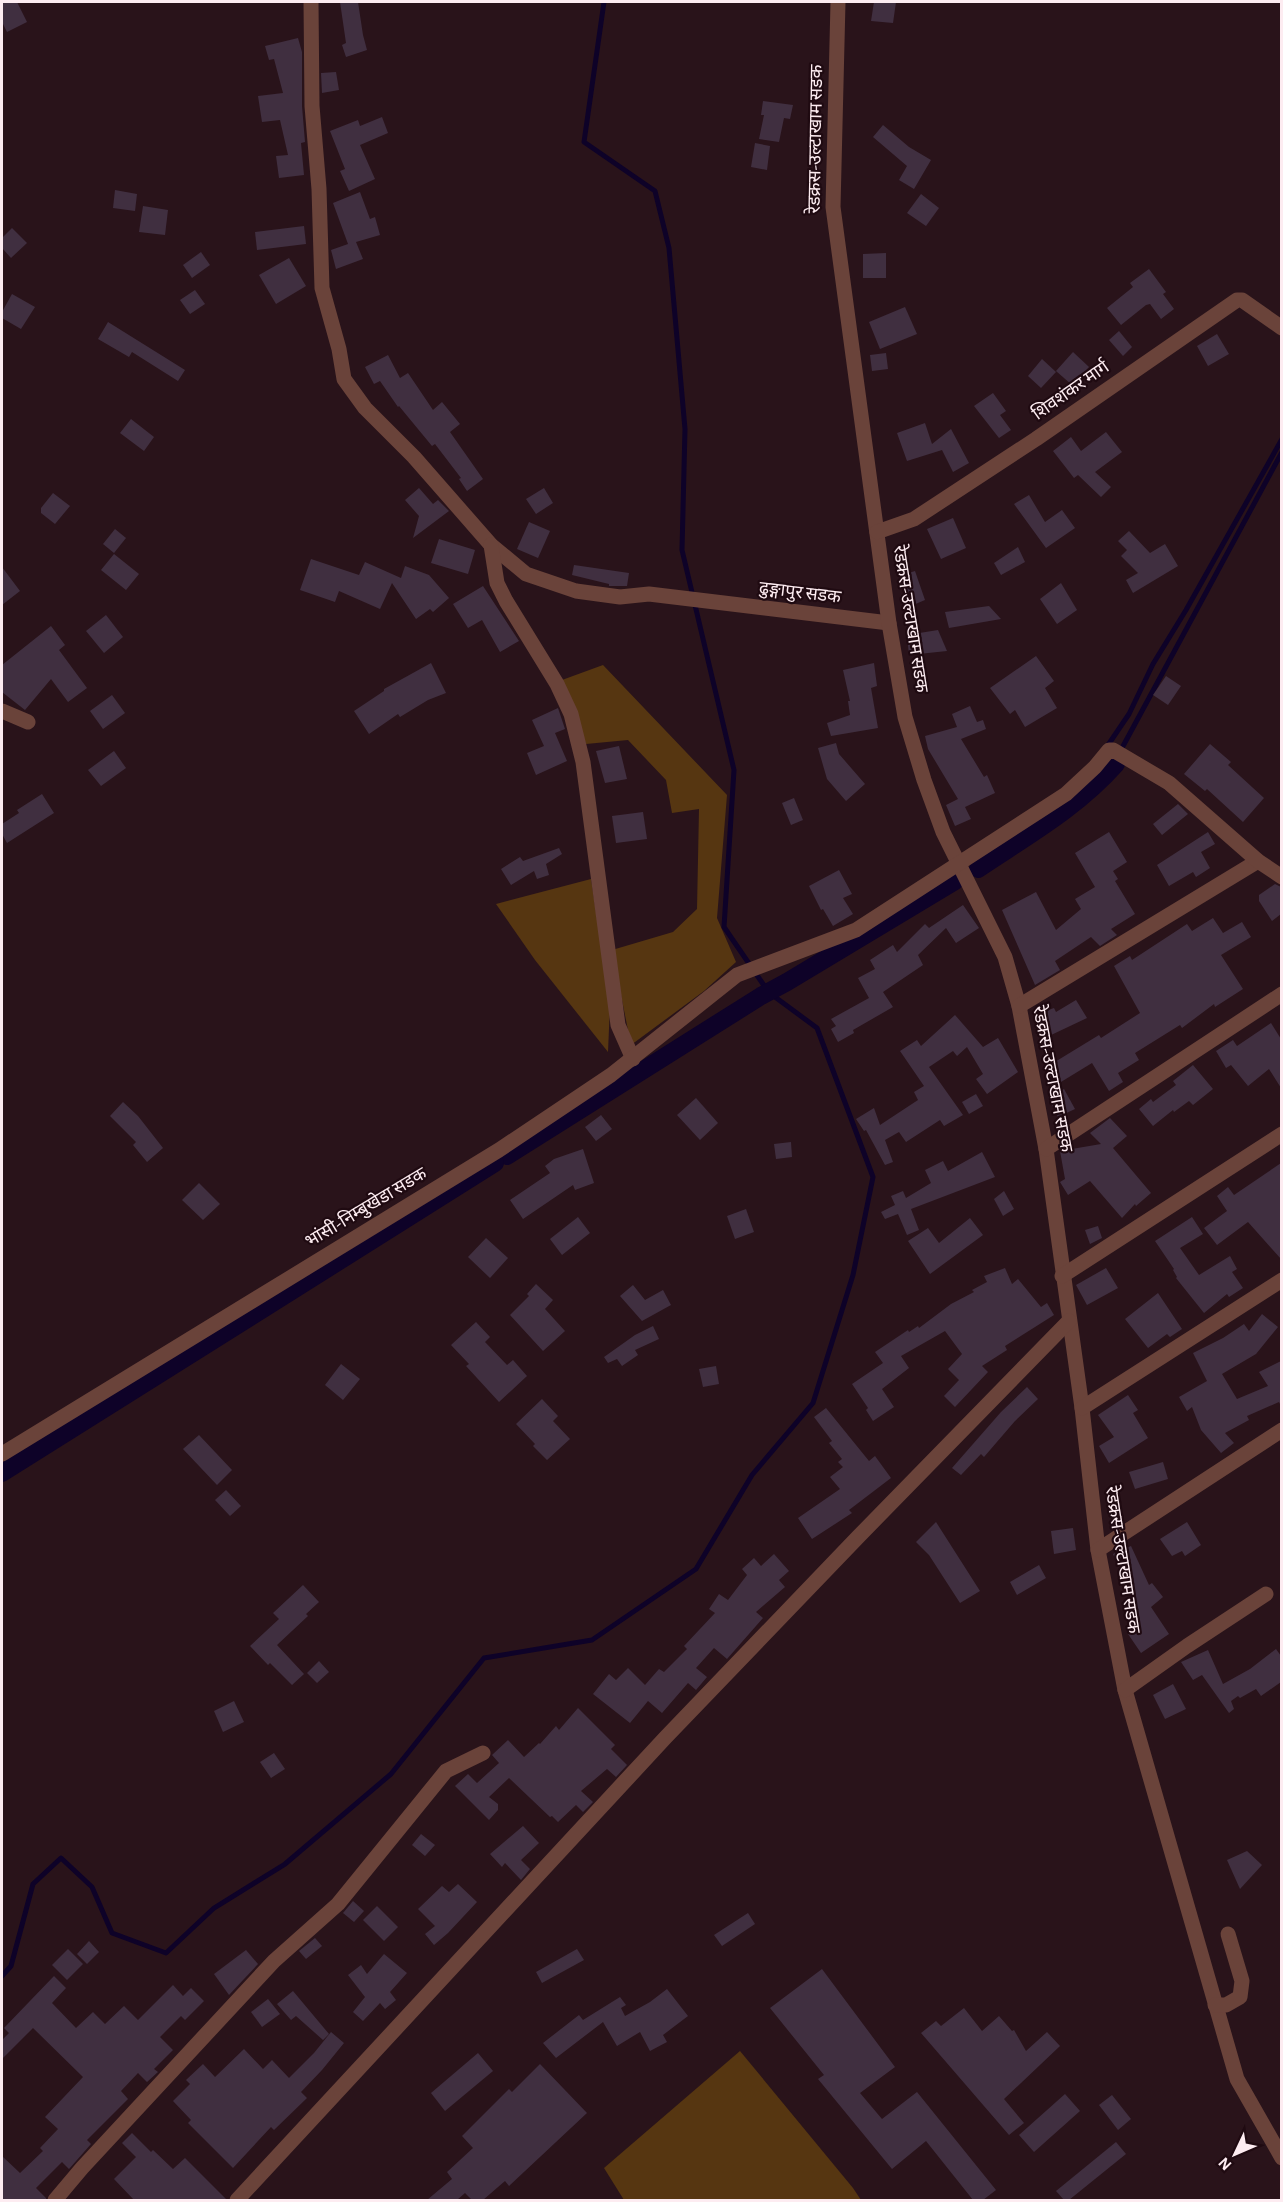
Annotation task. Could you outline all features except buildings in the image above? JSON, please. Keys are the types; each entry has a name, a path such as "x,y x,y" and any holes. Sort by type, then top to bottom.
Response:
{"street":[{"path":"312,2 312,106 319,189 322,288 339,349 344,378 365,408 414,457 491,545 497,583 506,602 557,684 571,714 583,762 618,1025 633,1059"},
{"name":"रेडक्रस-उल्टाखाम सडक","path":"838,2 833,207 889,623 905,717 942,832 1005,957 1019,1006 1046,1149 1082,1408 1098,1550 1125,1690 1237,2079 1281,2158"},
{"name":"शिवशंकर मार्ग","path":"877,532 914,519 1036,439 1238,300 1242,300 1281,328"},
{"name":"ढुङ्गापुर सडक","path":"491,545 526,574 576,591 620,597 649,594 889,623"},
{"path":"2,711 28,722"},
{"path":"957,864 1066,794 1095,767 1109,750 1113,750 1169,783 1258,861 1281,877"},
{"path":"1019,1006 1258,861"},
{"name":"भांसी-निम्बुखेडा सडक","path":"2,1454 499,1150 633,1059 737,975 856,930 957,864"},
{"path":"1046,1149 1281,994"},
{"path":"1062,1276 1281,1134"},
{"path":"1082,1408 1281,1280"},
{"path":"237,2200 665,1738 1069,1321"},
{"path":"1098,1550 1281,1430"},
{"path":"1125,1690 1266,1594"},
{"path":"55,2200 274,1961 338,1904 446,1771 483,1753"},
{"path":"1215,2005 1226,2005 1240,1997 1242,1981 1228,1934"}],"shaded area":[{"path":"603,665 727,795 717,918 736,962 704,991 631,1045 612,950 673,932 697,909 699,809 672,813 666,780 628,740 586,744 562,680"},
{"path":"591,879 610,1005 608,1052 535,960 496,904"},
{"path":"740,2051 861,2200 624,2200 604,2168"}],"waterway":[{"path":"2,1976 11,1966 33,1884 61,1858 92,1887 112,1933 166,1953 214,1908 285,1864 391,1774 484,1658 592,1640 696,1569 752,1475 813,1403 853,1275 873,1177 817,1028 775,997 763,984 724,927 734,770 682,550 685,429 669,248 655,191 584,142 604,2"},
{"path":"1106,748 1129,714 1153,664 1282,439"},
{"path":"1122,748 1282,452"},
{"path":"978,869 1068,808 1116,764"},
{"path":"507,1156 761,996 955,881"},
{"path":"2,1473 495,1163"}]}
